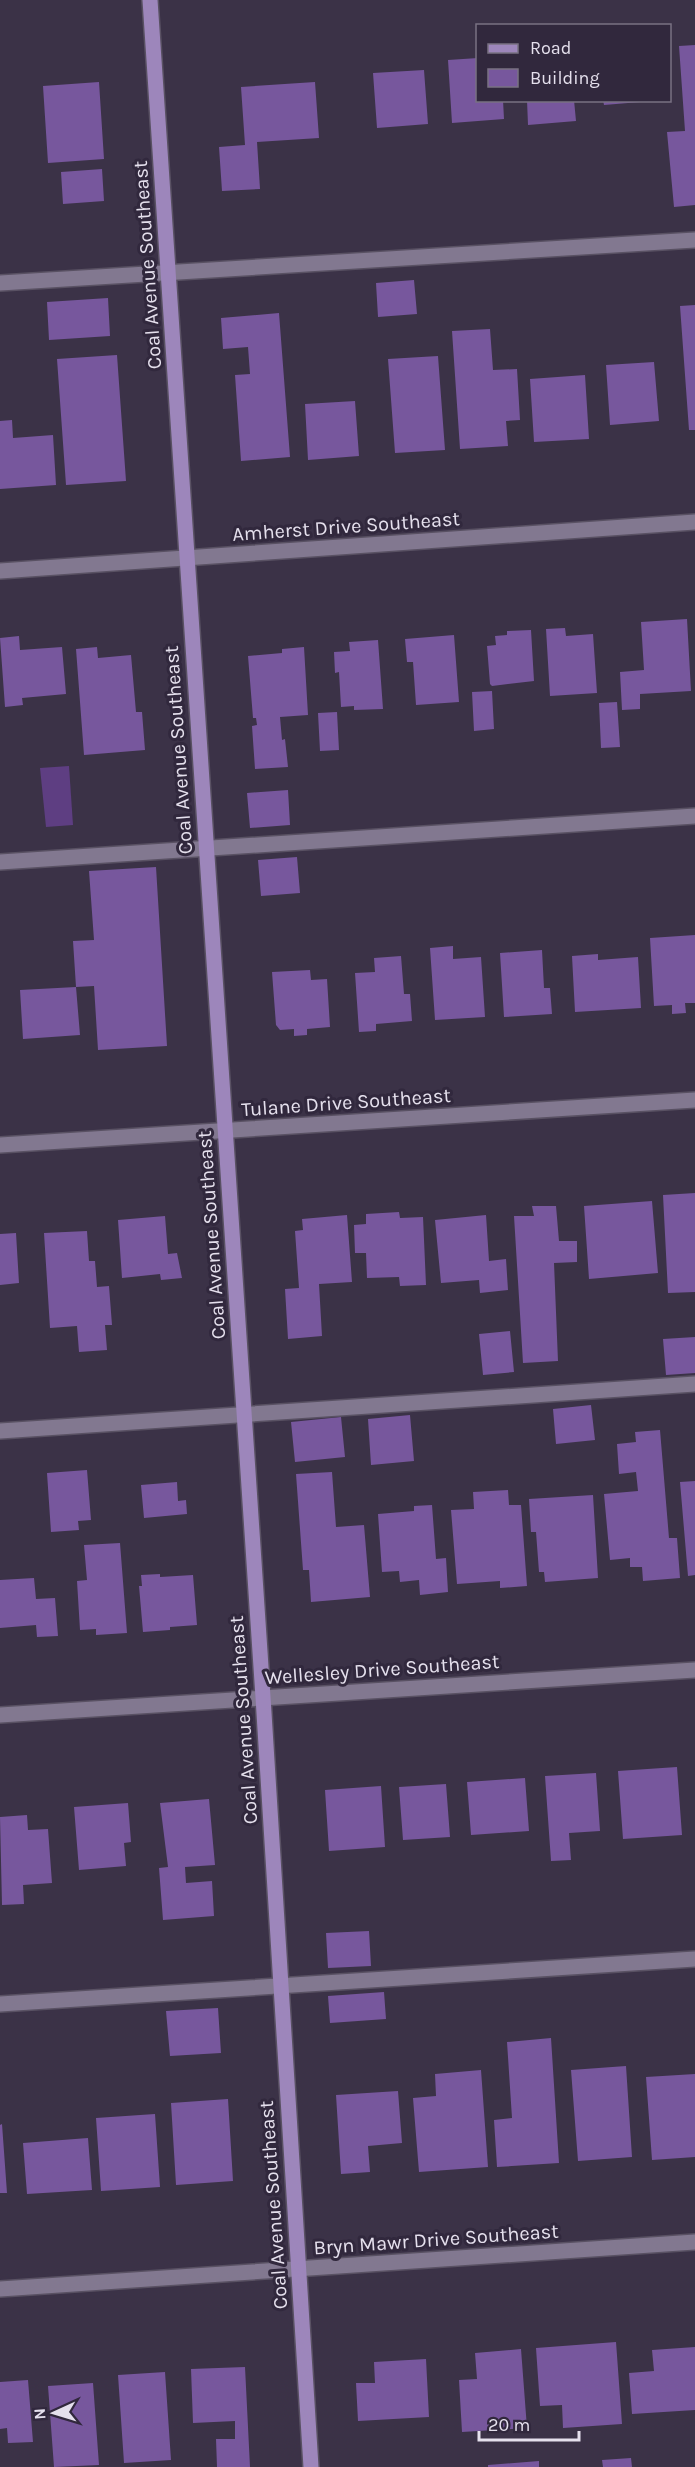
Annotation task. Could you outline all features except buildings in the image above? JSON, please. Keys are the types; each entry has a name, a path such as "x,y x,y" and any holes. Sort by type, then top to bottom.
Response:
{"main road":[{"name":"Coal Avenue Southeast","path":"150,0 263,1698 311,2467"}],"street":[{"path":"0,283 695,240"},
{"name":"Amherst Drive Southeast","path":"0,571 695,522"},
{"path":"0,861 695,816"},
{"name":"Tulane Drive Southeast","path":"0,1145 695,1100"},
{"path":"0,1431 695,1383"},
{"name":"Wellesley Drive Southeast","path":"0,1715 695,1670"},
{"path":"0,2004 695,1959"},
{"name":"Bryn Mawr Drive Southeast","path":"0,2289 695,2242"}],"shaded area":[{"path":"69,766 73,825 46,827 40,768"}]}
